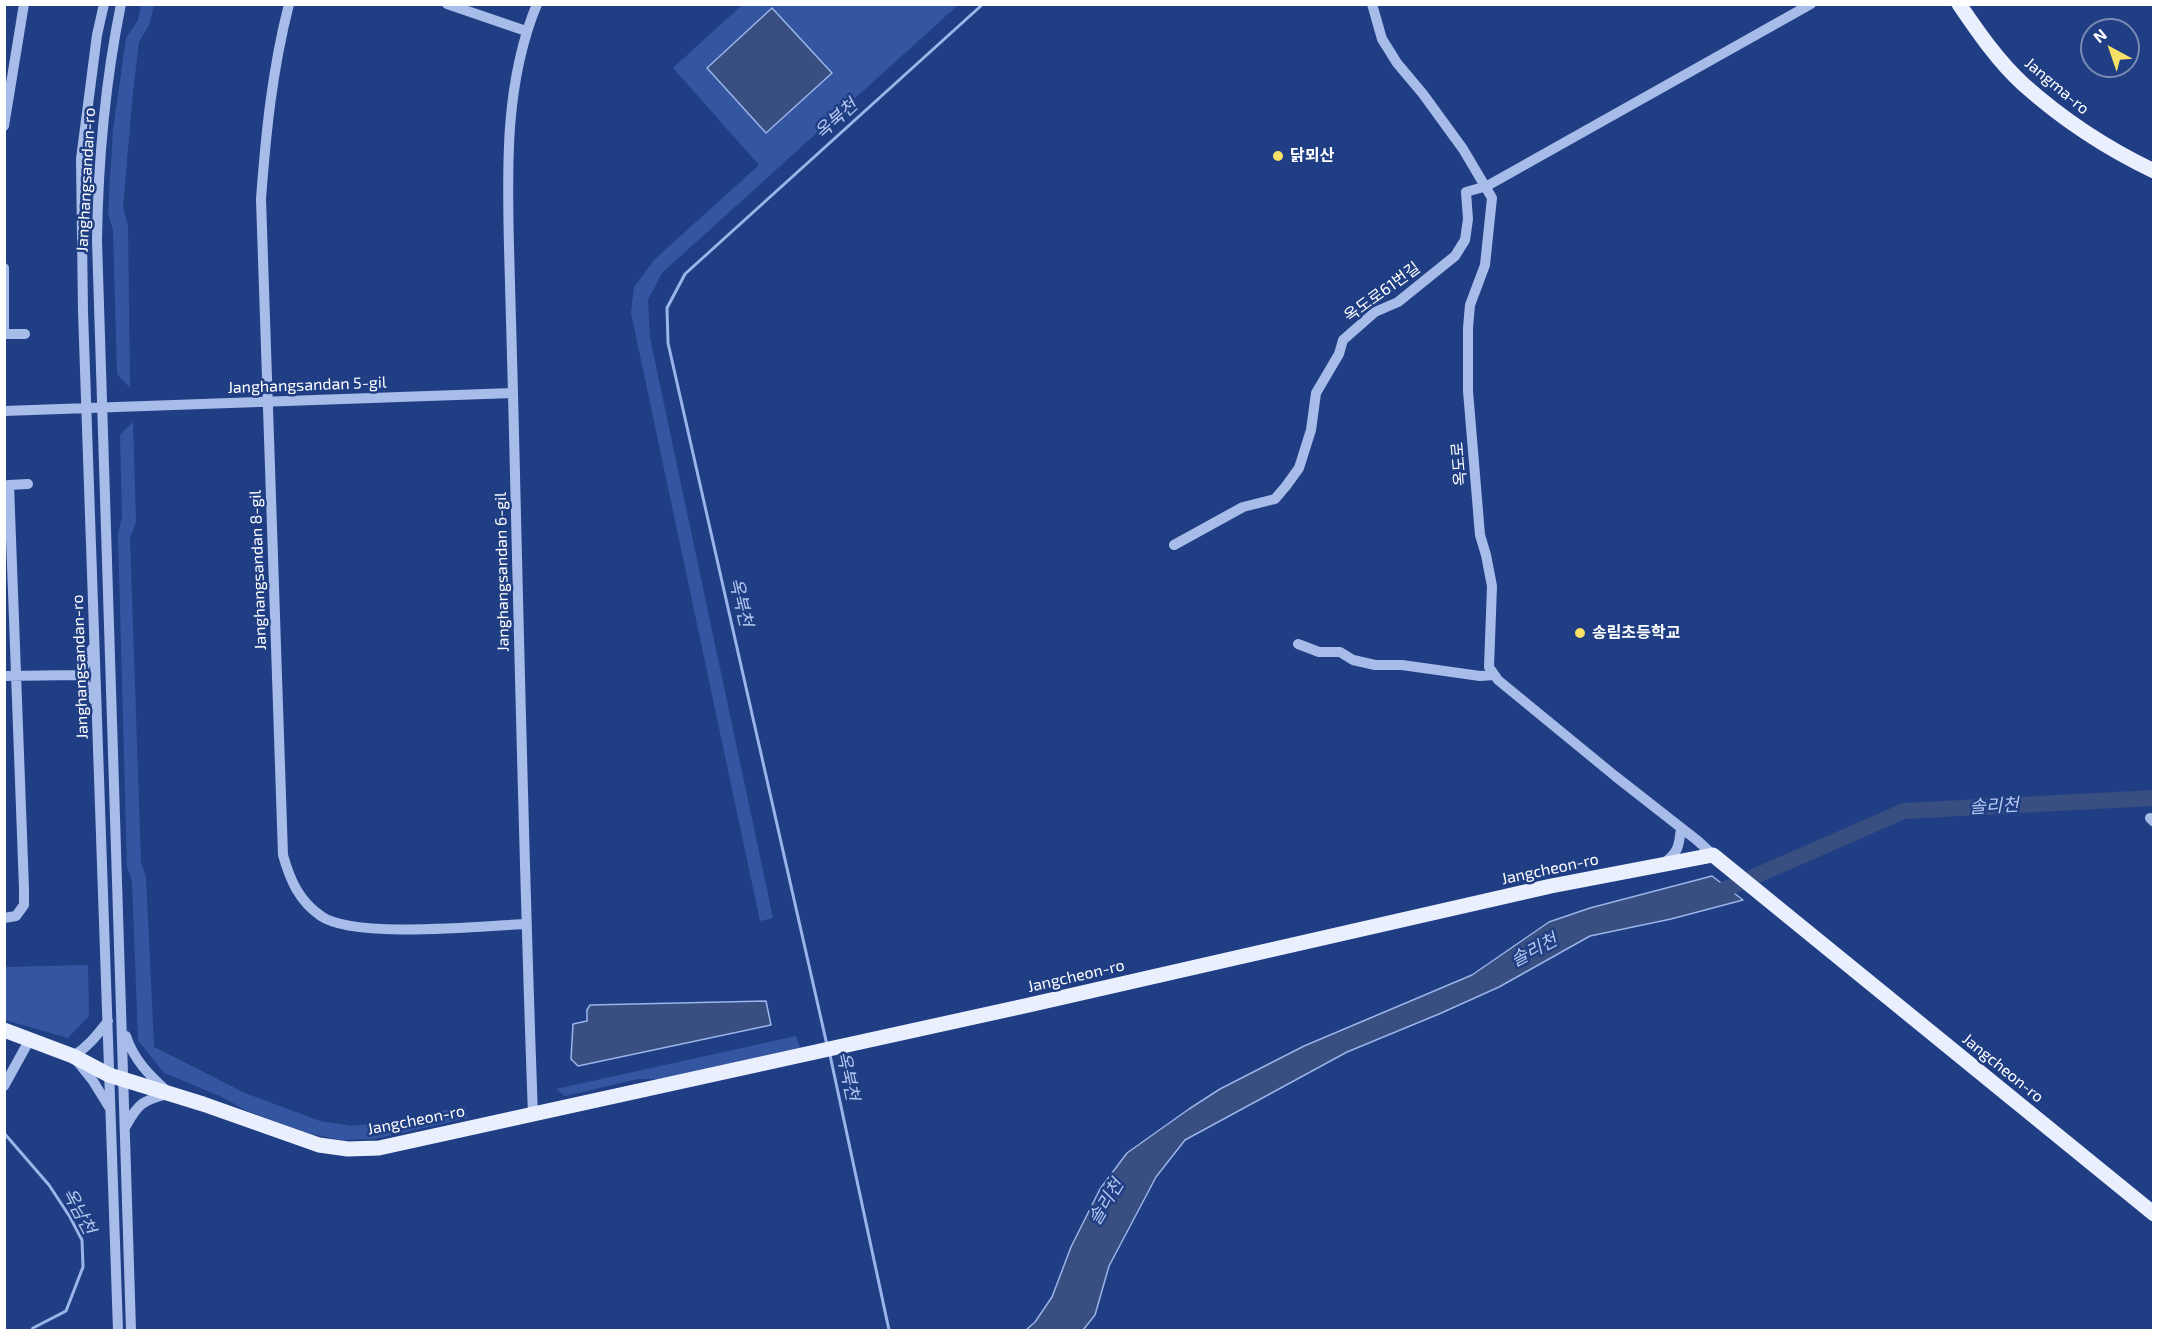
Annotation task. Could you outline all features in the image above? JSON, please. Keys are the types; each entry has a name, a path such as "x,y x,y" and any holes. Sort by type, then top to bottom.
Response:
{"main road":[{"name":"Jangma-ro","path":"1959,4 1984,40 2022,83 2074,125 2128,159 2154,171"},
{"name":"Jangcheon-ro","path":"4,1030 73,1056 116,1077 319,1145 348,1149 379,1148 1029,1005 1551,886 1713,855 2154,1214"}],"street":[{"path":"4,126 24,4"},
{"name":"Janghangsandan-ro","path":"104,4 97,35 81,159 83,312 108,1022 125,1129 131,1330"},
{"name":"Janghangsandan-ro","path":"118,1330 111,1110 122,1026 97,242 104,111 121,4"},
{"name":"Janghangsandan 8-gil","path":"289,4 277,51 269,105 261,199 283,855 290,880 303,900 322,917 344,926 393,930 525,924"},
{"path":"447,4 526,30"},
{"name":"Janghangsandan 6-gil","path":"533,1114 525,924 507,147 518,64 526,30 537,4"},
{"name":"옥도로","path":"1372,4 1382,39 1397,63 1456,140 1492,198 1485,265 1470,305 1468,391 1480,535 1492,586 1489,667 1494,675"},
{"path":"1486,186 1811,4"},
{"name":"옥도로61번길","path":"1174,545 1243,507 1275,499 1299,468 1311,430 1316,393 1339,354 1343,340 1375,312 1398,302 1455,256 1464,240 1468,219 1466,192 1486,186"},
{"path":"4,268 5,334 25,334"},
{"name":"Janghangsandan 5-gil","path":"4,411 513,393"},
{"path":"4,918 16,916 24,905 10,676 7,485 28,483"},
{"path":"78,675 87,662 94,643"},
{"path":"1298,644 1319,652 1340,652 1353,660 1375,665 1402,666 1480,676 1494,675 1536,712 1713,855"},
{"path":"10,676 78,675"},
{"path":"78,675 97,705"},
{"path":"1663,864 1676,854 1681,828"},
{"path":"108,1022 95,1038 73,1056 93,1081 111,1110"},
{"path":"122,1026 130,1049 144,1070 170,1094"},
{"path":"4,1086 30,1039"},
{"path":"125,1129 135,1109 148,1099 170,1094"}],"shaded area":[{"path":"141,5 154,5 149,25 139,42 123,207 128,225 130,388 117,374 113,230 108,213 113,130 126,38 138,20"},
{"path":"742,5 958,5 662,273 648,300 650,338 773,918 760,921 631,313 634,287 655,259 759,165 673,68"},
{"path":"133,422 136,522 130,538 141,863 146,877 154,1047 245,1093 320,1121 352,1126 388,1122 465,1106 468,1118 375,1139 341,1140 312,1134 245,1110 222,1097 164,1073 138,1040 132,881 127,867 118,534 122,518 120,435"},
{"path":"88,965 89,1016 68,1038 5,1020 5,967"},
{"path":"796,1036 800,1048 660,1079 638,1079 565,1096 556,1089"}],"water":[{"path":"772,8 832,73 766,133 707,68"},
{"path":"1712,876 1743,900 1671,919 1590,936 1499,987 1347,1052 1185,1140 1156,1177 1109,1266 1095,1315 1083,1330 1026,1330 1035,1322 1052,1297 1071,1247 1100,1189 1127,1153 1189,1109 1220,1089 1304,1046 1472,975 1549,922 1590,908"},
{"path":"766,1001 771,1025 578,1066 571,1059 573,1024 587,1021 587,1010 590,1005"}],"waterway":[{"name":"옥북천","path":"827,1045 668,343 667,308 685,274 983,4"},
{"name":"솔리천","path":"1707,895 1721,891 1904,811 2154,798"},
{"name":"옥북천","path":"830,1055 889,1330"},
{"name":"옥남천","path":"4,1133 49,1185 82,1240 83,1267 66,1311 32,1330"}],"place":[{"name":"닭뫼산","path":"1278,156"},
{"name":"송림초등학교","path":"1580,633"}]}
